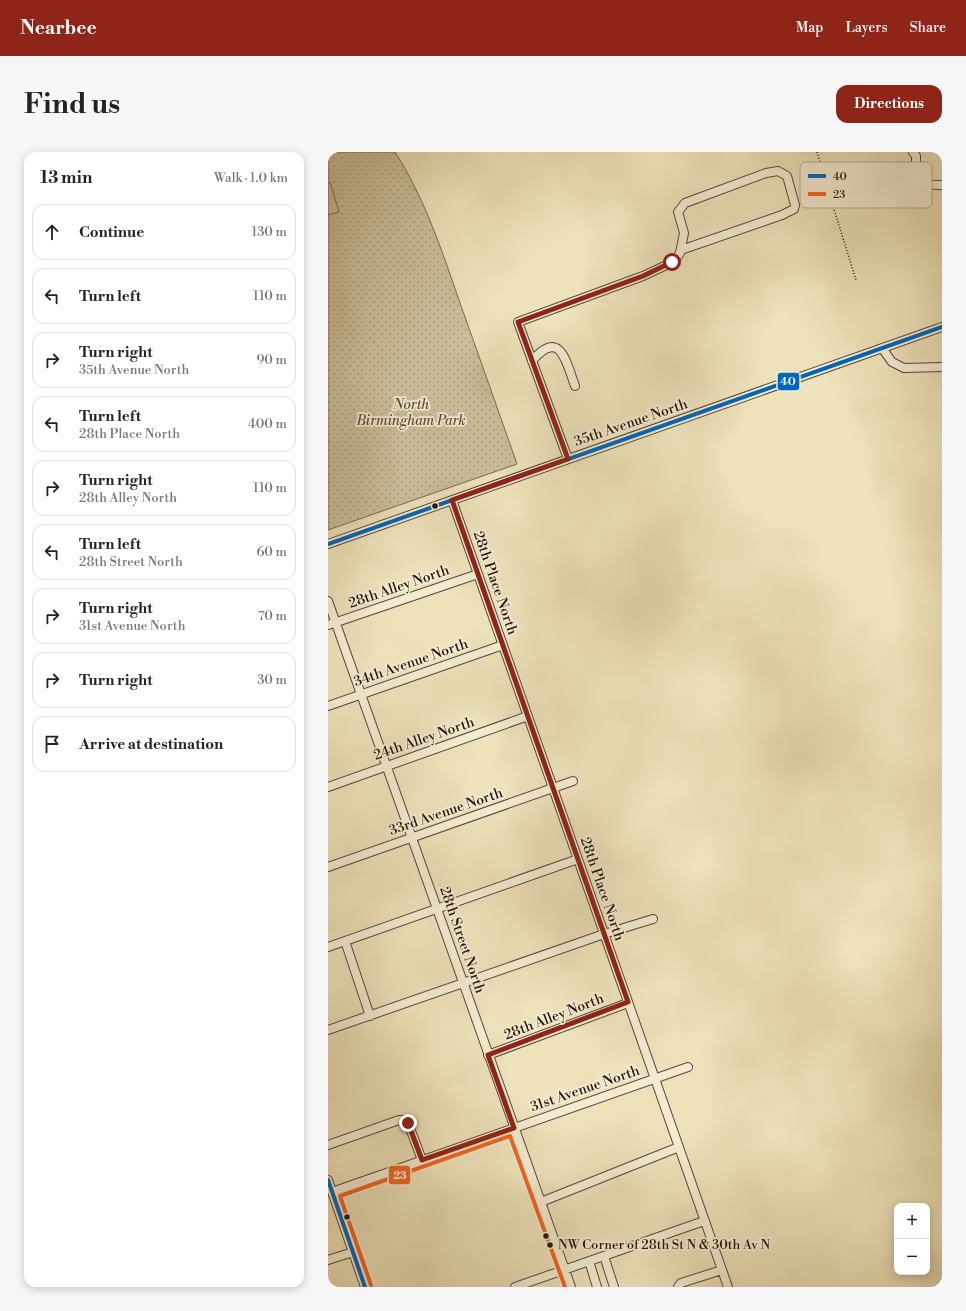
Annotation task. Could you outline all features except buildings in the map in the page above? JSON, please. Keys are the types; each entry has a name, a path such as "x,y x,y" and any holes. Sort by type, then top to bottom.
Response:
{"street":[{"path":"913,152 916,156 916,162"},
{"path":"568,459 518,322 643,276 672,262 681,250 684,233 678,212 685,203 766,173 778,171 786,176 795,205 794,210 681,250"},
{"name":"35th Avenue North","path":"328,544 942,327"},
{"path":"532,361 542,350 552,346 557,348 561,351 567,362 575,386"},
{"path":"882,348 892,362 904,368 942,367"},
{"name":"28th Place North","path":"452,500 728,1287"},
{"name":"28th Alley North","path":"332,624 478,574"},
{"name":"28th Street North","path":"328,601 332,624 360,695 412,838 571,1287"},
{"name":"34th Avenue North","path":"328,706 503,645"},
{"name":"24th Alley North","path":"328,787 528,716"},
{"name":"33rd Avenue North","path":"328,867 573,781"},
{"path":"328,947 578,859"},
{"path":"328,1030 604,934 653,919"},
{"path":"345,941 370,1016"},
{"name":"28th Alley North","path":"488,1055 628,1002"},
{"name":"31st Avenue North","path":"332,1192 688,1066"},
{"path":"328,1144 399,1120 405,1120 408,1123 422,1160"},
{"path":"541,1202 679,1147"},
{"path":"328,1180 365,1287"},
{"path":"515,1287 704,1221"},
{"path":"328,1260 353,1252"},
{"path":"604,1256 614,1287"},
{"path":"589,1261 597,1287"},
{"path":"678,1287 681,1283 722,1270"}],"path":[{"path":"817,152 820,162"},
{"path":"834,208 856,280"}],"green space":[{"name":"North Birmingham Park","path":"328,152 395,152 406,170 432,226 517,464 328,530"},
{"path":"330,182 339,212 328,215 328,183"}],"transit line":[{"name":"40","path":"328,544 942,327"},
{"name":"23","path":"371,1285 340,1196 510,1136 565,1287"},
{"name":"40","path":"328,1180 365,1287"}],"place":[{"name":"NW Corner of 28th St N & 30th Av N","path":"550,1245"}],"route":[{"path":"408,1123 422,1160 514,1128 488,1055 628,1002 452,500 568,459 518,322 643,276 672,262"}]}
